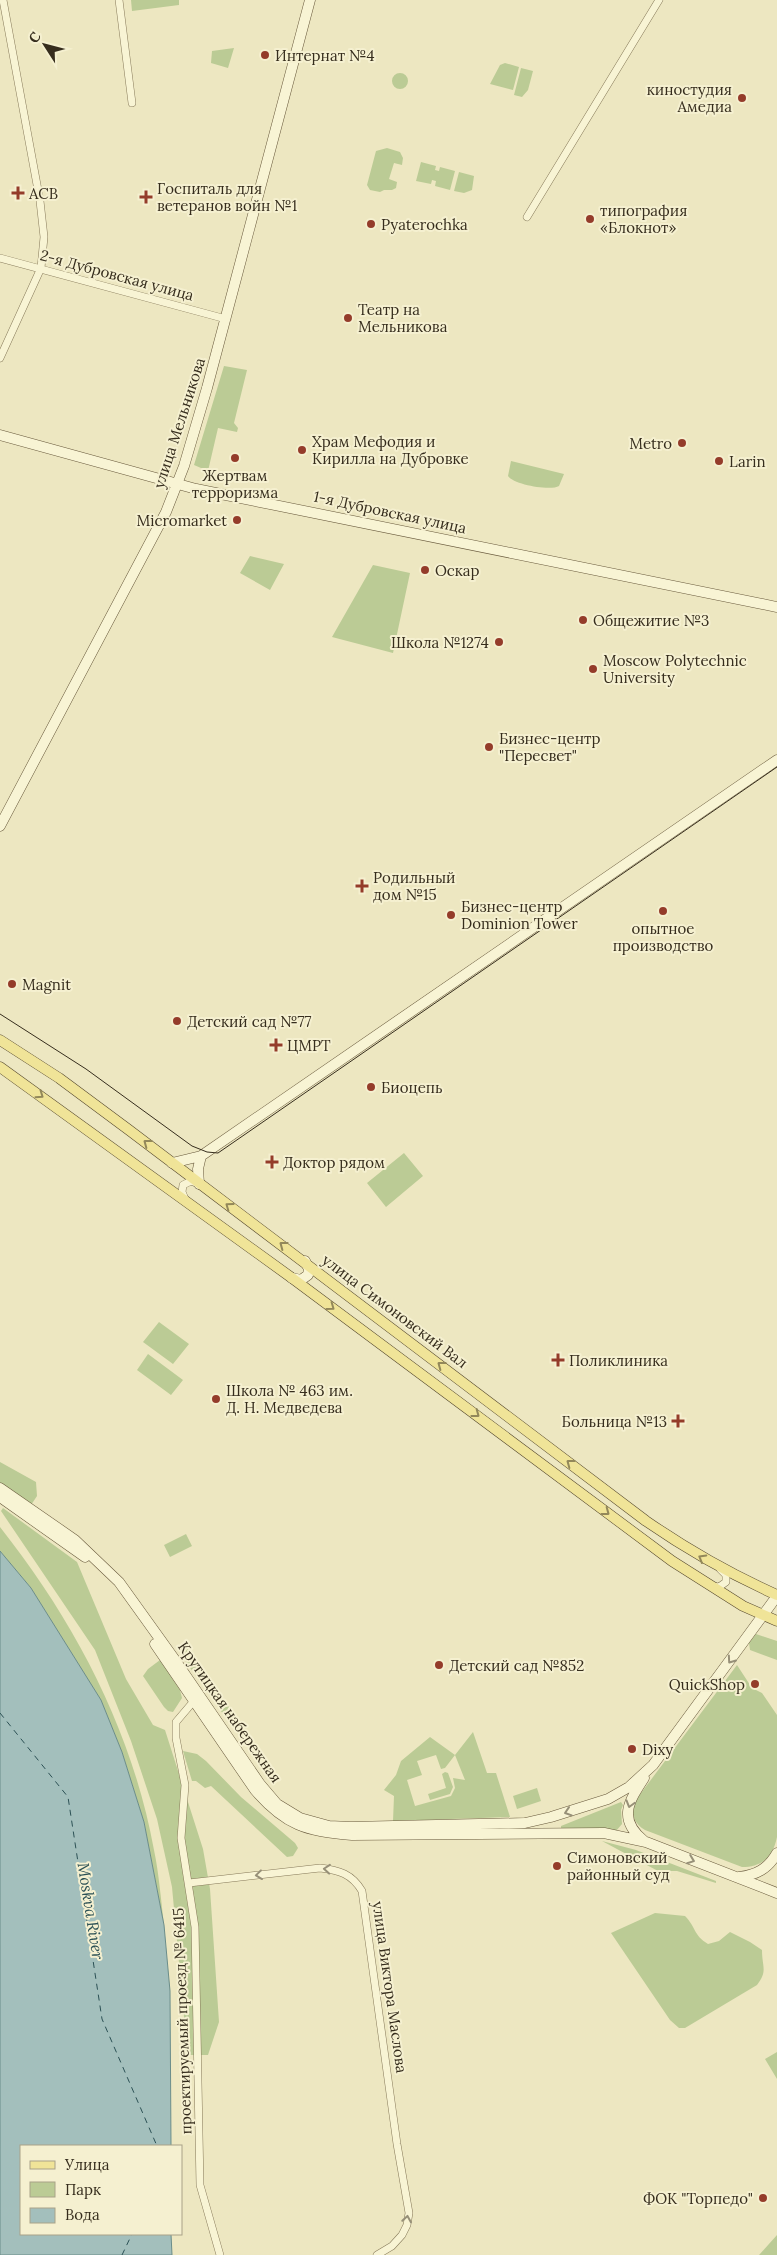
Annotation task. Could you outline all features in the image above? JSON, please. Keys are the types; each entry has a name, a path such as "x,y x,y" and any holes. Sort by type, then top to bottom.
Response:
{"main road":[{"name":"улица Мельникова","path":"0,826 162,518 177,484 226,320 310,0"},
{"name":"1-я Дубровская улица","path":"0,434 177,484 777,607"},
{"path":"172,1163 201,1156 777,760"},
{"name":"улица Симоновский Вал","path":"0,1040 5,1046 60,1078 199,1184 305,1261 646,1521 684,1548 720,1568 777,1595"},
{"path":"0,1067 186,1200 624,1526 709,1586 777,1621"},
{"path":"199,1184 198,1169 201,1156"},
{"path":"292,1278 301,1280 308,1275 310,1269 305,1261"},
{"name":"Крутицкая набережная","path":"0,1488 75,1540 119,1582 255,1790 272,1810 299,1825 326,1833 352,1835 604,1833 646,1842 777,1893"},
{"name":"Крутицкая набережная","path":"0,1497 79,1552 110,1580 169,1664 260,1784 277,1804 300,1818 328,1826 513,1825 551,1817 618,1794 653,1765"},
{"path":"646,1842 632,1829 628,1820 628,1808 631,1798 777,1595"},
{"path":"738,1878 760,1872 769,1866 777,1853"}],"street":[{"path":"0,358 41,268 44,228 3,0"},
{"path":"119,0 132,103"},
{"path":"527,218 659,0"},
{"name":"2-я Дубровская улица","path":"0,258 226,320"},
{"path":"186,1200 182,1192 183,1185 191,1181 199,1184"},
{"path":"709,1586 719,1587 726,1582 726,1575 720,1568"},
{"name":"проектируемый проезд № 6415","path":"196,1699 176,1722 176,1738 185,1785 181,1838 195,1927 200,2185 220,2255"},
{"name":"улица Виктора Маслова","path":"189,1883 320,1868 336,1870 347,1874 357,1881 362,1891 397,2144 409,2213 408,2225 402,2235 392,2246 377,2255"}],"green space":[{"path":"131,0 179,0 179,5 132,11"},
{"path":"234,48 228,68 211,63 212,51"},
{"path":"505,63 519,67 513,90 490,84 500,65"},
{"path":"521,68 533,71 528,90 522,97 514,95"},
{"path":"400,73 408,81 400,89 392,81"},
{"path":"387,148 400,152 403,158 402,165 394,163 389,179 397,182 396,188 380,192 370,190 367,185 376,151"},
{"path":"421,162 436,166 435,170 439,171 440,167 455,171 450,190 435,186 436,181 432,180 431,184 416,181"},
{"path":"459,172 474,176 472,190 464,193 454,191"},
{"path":"224,366 247,370 234,423 238,428 237,432 218,428 208,471 194,465"},
{"path":"511,461 564,474 559,486 548,488 525,484 517,482 508,476"},
{"path":"250,556 284,564 270,590 240,573"},
{"path":"373,565 410,573 393,653 332,637"},
{"path":"404,1153 423,1176 386,1207 367,1183"},
{"path":"159,1322 189,1344 173,1364 143,1342"},
{"path":"148,1354 183,1380 171,1395 137,1370"},
{"path":"0,1462 36,1482 37,1496 31,1505 0,1484"},
{"path":"3,1508 77,1562 126,1679 153,1725 165,1730 203,1849 210,1889 219,2022 208,2055 184,2055 184,2017 172,1887 157,1819 131,1741 95,1650 1,1511"},
{"path":"0,1527 53,1601 76,1639 97,1679 115,1720 131,1762 144,1806 156,1859 164,1925 144,1822 122,1752 101,1700 31,1588 0,1551"},
{"path":"186,1534 192,1546 170,1557 164,1545"},
{"path":"756,1634 777,1641 777,1660 750,1650 749,1643"},
{"path":"188,1649 238,1720 231,1725 181,1655"},
{"path":"160,1660 180,1690 182,1698 173,1712 168,1711 164,1707 143,1676 148,1669"},
{"path":"737,1665 752,1688 762,1693 777,1715 777,1837 773,1850 766,1860 749,1867 742,1867 645,1830 635,1820 632,1805"},
{"path":"473,1732 487,1773 496,1773 510,1817 393,1821 394,1796 384,1790 396,1775 401,1761 430,1737 455,1755","holes":["436,1755 441,1769 445,1768 455,1755 465,1780 453,1778 455,1788 451,1796 415,1806 407,1780 422,1775 417,1761"]},
{"path":"183,1751 197,1754 206,1761 241,1797 295,1843 298,1848 293,1856 287,1857 211,1786 205,1788 196,1781 192,1781"},
{"path":"448,1773 453,1787 450,1794 430,1800 428,1794 446,1788 442,1774"},
{"path":"537,1788 541,1801 517,1809 513,1796"},
{"path":"621,1802 623,1805 621,1810 622,1824 616,1831 561,1830 561,1826"},
{"path":"602,1841 636,1850 716,1881 716,1883 677,1871 658,1871"},
{"path":"655,1913 685,1916 697,1934 708,1944 719,1941 730,1932 762,1950 764,1969 757,1985 685,2028 679,2028 670,2020 611,1933"},
{"path":"777,2052 777,2079 765,2059"},
{"path":"777,2235 777,2255 759,2255"}],"water":[{"name":"Moskva River","path":"0,1551 31,1588 101,1700 122,1752 144,1822 164,1925 170,1991 171,2145 20,2145 20,2235 171,2235 172,2255 0,2255"}],"ferry route":[{"path":"0,1713 68,1797 102,2019 157,2145"},
{"path":"122,2255 132,2235"}],"tram line":[{"path":"0,1014 86,1069 192,1146 207,1152 218,1153 777,767"}],"place":[{"name":"Интернат №4","path":"265,55"},
{"name":"киностудия Амедиа","path":"742,98"},
{"name":"АСВ","path":"18,193"},
{"name":"Госпиталь для ветеранов войн №1","path":"146,197"},
{"name":"типография «Блокнот»","path":"590,219"},
{"name":"Pyaterochka","path":"371,224"},
{"name":"Театр на Мельникова","path":"348,318"},
{"name":"Metro","path":"682,443"},
{"name":"Храм Мефодия и Кирилла на Дубровке","path":"302,450"},
{"name":"Жертвам терроризма","path":"235,458"},
{"name":"Larin","path":"719,461"},
{"name":"Micromarket","path":"237,520"},
{"name":"Оскар","path":"425,570"},
{"name":"Общежитие №3","path":"583,620"},
{"name":"Школа №1274","path":"499,642"},
{"name":"Moscow Polytechnic University","path":"593,669"},
{"name":"Бизнес-центр \"Пересвет\"","path":"489,747"},
{"name":"Родильный дом №15","path":"362,886"},
{"name":"опытное производство","path":"663,911"},
{"name":"Бизнес-центр Dominion Tower","path":"451,915"},
{"name":"Magnit","path":"12,984"},
{"name":"Детский сад №77","path":"177,1021"},
{"name":"ЦМРТ","path":"276,1045"},
{"name":"Биоцепь","path":"371,1087"},
{"name":"Доктор рядом","path":"272,1162"},
{"name":"Поликлиника","path":"558,1360"},
{"name":"Школа № 463 им. Д. Н. Медведева","path":"216,1399"},
{"name":"Больница №13","path":"678,1421"},
{"name":"Детский сад №852","path":"439,1665"},
{"name":"QuickShop","path":"755,1684"},
{"name":"Dixy","path":"632,1749"},
{"name":"Симоновский районный суд","path":"557,1866"},
{"name":"ФОК \"Торпедо\"","path":"763,2198"}]}
